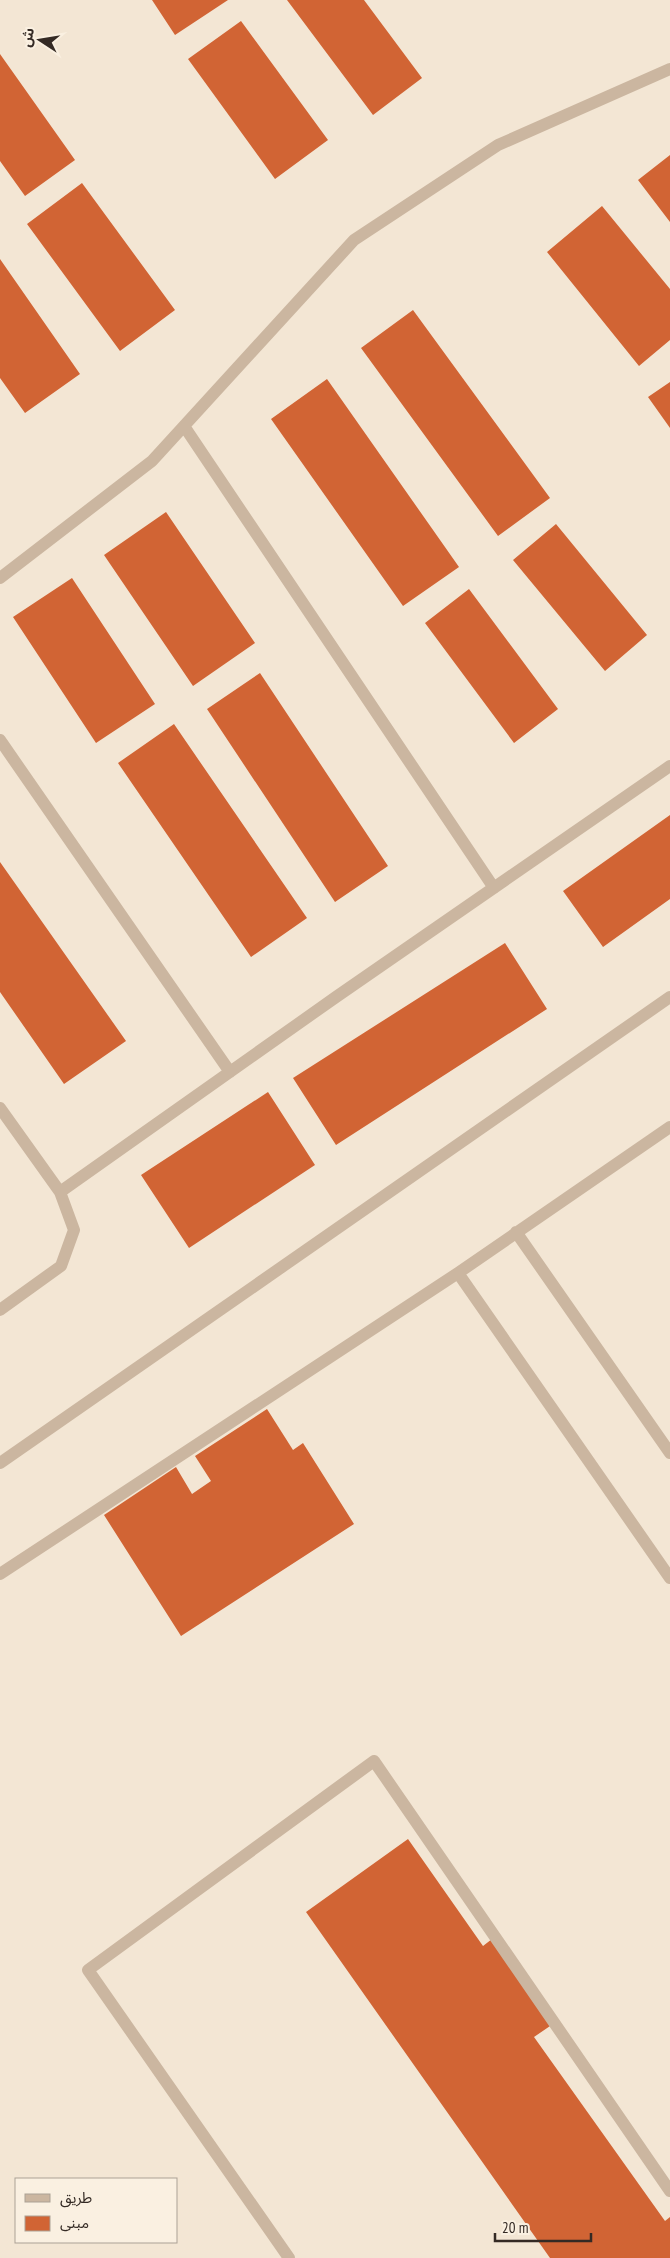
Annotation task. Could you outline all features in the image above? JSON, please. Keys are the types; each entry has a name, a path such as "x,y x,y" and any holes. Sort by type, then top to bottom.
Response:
{"street":[{"path":"0,578 152,461 354,240 498,145 670,69"},
{"path":"184,426 494,888"},
{"path":"0,740 230,1072"},
{"path":"60,1192 670,766"},
{"path":"0,1463 670,997"},
{"path":"0,1108 60,1192 74,1230 61,1266 0,1310"},
{"path":"0,1574 458,1273 670,1127"},
{"path":"516,1232 670,1453"},
{"path":"458,1273 670,1578"},
{"path":"289,2258 88,1970 374,1761 670,2191"}],"building":[{"path":"152,0 228,0 175,35"},
{"path":"287,0 364,0 422,78 373,115"},
{"path":"241,21 328,140 275,179 188,59"},
{"path":"0,54 75,160 25,196 0,161"},
{"path":"670,155 670,222 638,180"},
{"path":"82,183 175,310 120,351 27,224"},
{"path":"602,206 670,289 670,340 639,366 547,252"},
{"path":"0,259 80,374 25,413 0,378"},
{"path":"413,310 550,498 498,536 361,348"},
{"path":"327,379 459,567 403,606 271,419"},
{"path":"670,382 670,428 648,397"},
{"path":"166,512 255,643 193,686 104,555"},
{"path":"556,524 647,635 605,671 513,560"},
{"path":"72,578 155,704 96,743 13,617"},
{"path":"469,589 558,709 514,743 425,623"},
{"path":"260,673 388,866 335,902 207,709"},
{"path":"174,724 307,918 251,957 118,763"},
{"path":"670,815 670,899 603,947 563,891"},
{"path":"0,862 126,1041 64,1084 0,992"},
{"path":"505,943 547,1009 336,1145 293,1078"},
{"path":"268,1092 315,1165 189,1248 141,1175"},
{"path":"267,1409 293,1450 303,1443 354,1524 181,1636 104,1515 176,1467 192,1494 211,1481 195,1456"},
{"path":"408,1839 483,1946 492,1939 553,2024 534,2037 665,2221 670,2217 670,2258 550,2258 306,1912"}]}
